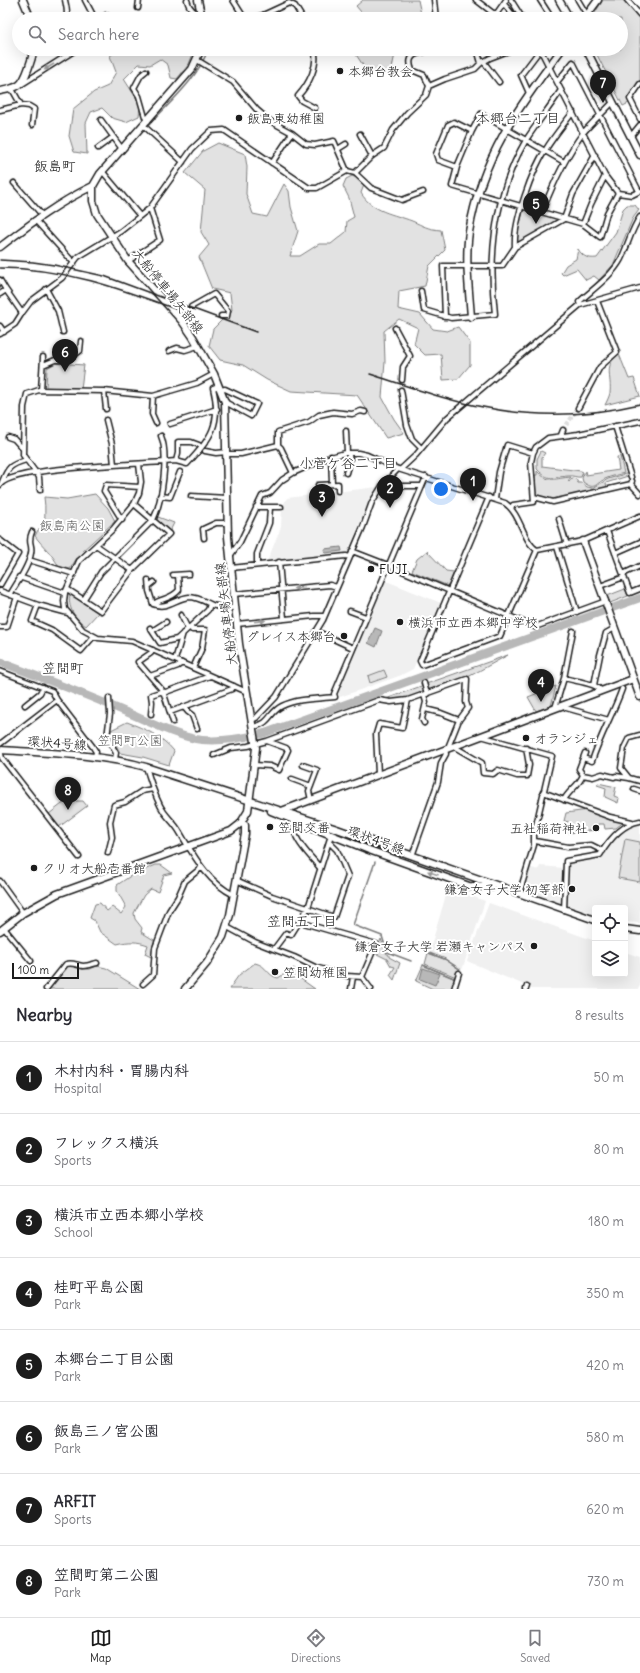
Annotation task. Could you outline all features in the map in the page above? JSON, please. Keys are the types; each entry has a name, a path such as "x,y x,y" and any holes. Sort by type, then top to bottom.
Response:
{"main road":[{"path":"23,0 28,12"},
{"path":"198,0 199,12"},
{"path":"559,0 566,12"},
{"path":"589,12 598,0"},
{"path":"0,91 12,89 20,84 32,56"},
{"path":"0,247 42,215 80,192 93,186 102,171 146,123 192,69 198,56"},
{"path":"471,317 468,266 469,232 478,193 493,153 506,127 557,56"},
{"path":"590,56 640,155"},
{"name":"大船停車場矢部線","path":"93,186 92,201 112,237 128,261 183,318 214,374 225,402 227,523 231,568 237,624 256,743"},
{"path":"584,541 640,698"},
{"path":"279,812 633,679"},
{"path":"2,930 23,913 57,894 231,831 241,823 247,814 255,765 256,743"},
{"name":"環状4号線","path":"0,750 95,756 115,759 146,767 412,856 592,919"},
{"name":"環状4号線","path":"279,812 294,820 331,835 469,886 497,887"},
{"path":"185,989 207,963 218,946 227,927 245,834 245,825 241,823"},
{"path":"628,927 640,927"},
{"path":"628,928 640,931"}],"street":[{"path":"65,0 66,12"},
{"path":"85,0 91,12"},
{"path":"138,8 139,0"},
{"path":"187,0 188,6 194,12"},
{"path":"233,0 241,12"},
{"path":"434,0 435,12"},
{"path":"476,0 492,12"},
{"path":"498,12 506,0"},
{"path":"511,0 519,12"},
{"path":"540,0 548,12"},
{"path":"578,0 583,12"},
{"path":"628,0 640,15"},
{"path":"269,12 289,2 295,6 299,12"},
{"path":"504,4 510,12"},
{"path":"20,84 66,56"},
{"path":"315,56 316,64 304,89 298,96 302,101 315,108"},
{"path":"355,173 372,156 384,148 393,130 407,113 426,95 429,86 424,75 412,70 410,61 414,56"},
{"path":"480,56 482,62 498,82"},
{"path":"429,86 476,69 482,62 497,56"},
{"path":"529,93 521,75 535,56"},
{"path":"544,56 561,90 584,132 605,176 618,193 632,195 640,191 573,62 557,82"},
{"path":"197,60 233,82 270,121 292,133 306,144 315,145 334,141 347,171"},
{"path":"146,71 141,75 134,88 139,96 146,123 183,162"},
{"path":"640,84 630,99 640,119"},
{"path":"12,89 21,105"},
{"path":"422,292 424,310 446,317 471,317 495,314 492,266 494,238 502,200 511,172 527,140 561,90"},
{"path":"542,212 552,186 564,162 584,132 613,102"},
{"path":"0,110 21,105 30,106 34,109 32,125"},
{"path":"446,317 443,266 502,266 515,247 522,206 530,182 545,150 573,112"},
{"path":"564,162 506,127 481,114 457,167 452,186 583,224 600,237 607,213 618,193"},
{"path":"101,120 122,149"},
{"path":"457,167 436,158 436,154 448,125 454,122 472,131"},
{"path":"631,136 640,125"},
{"path":"0,326 2,333 15,324 31,301 62,278 83,254 112,237 150,208 192,149 211,132 216,130 224,130 309,188 313,188 347,171 355,173 371,188 402,200 424,192"},
{"path":"272,163 292,133"},
{"path":"360,134 372,156"},
{"path":"98,148 112,137"},
{"path":"338,149 346,144"},
{"path":"515,247 564,219 573,194 595,155"},
{"path":"102,171 140,216"},
{"path":"583,224 605,176"},
{"path":"14,182 42,215"},
{"path":"128,261 160,240 150,208"},
{"path":"580,306 579,302 615,268 623,255 632,229 639,219"},
{"path":"35,220 74,263"},
{"path":"0,280 22,313"},
{"path":"252,720 256,718 276,697 316,631 337,587 372,502 382,486 421,448 447,418 580,306 640,288"},
{"path":"46,289 58,311 63,332"},
{"path":"0,294 6,290"},
{"path":"191,307 214,294 228,311 227,316 221,316"},
{"path":"578,408 600,367 617,352 597,301"},
{"path":"395,328 410,356 403,367 402,380"},
{"path":"43,365 55,360 68,360 80,351 81,341"},
{"path":"169,351 177,348 185,350 198,346"},
{"path":"41,390 43,357"},
{"path":"40,490 39,477 26,460 23,449 24,407 27,394 41,390 104,391 153,396 197,383 214,374"},
{"path":"1,484 12,477 78,467 176,461 187,464 201,449 215,425 217,409 213,388 225,389 257,404 251,416 225,402"},
{"path":"401,390 407,425 412,439 421,448"},
{"path":"104,391 106,409"},
{"path":"153,396 152,414 156,423"},
{"path":"170,424 217,409"},
{"path":"293,473 281,448 278,445 278,432 309,422 319,414 333,412 352,414 361,411 365,412"},
{"path":"106,420 112,444 114,465"},
{"path":"511,508 513,505 534,502 531,462 533,453 542,441 548,438 640,421"},
{"path":"615,426 631,481 640,494"},
{"path":"561,436 563,430"},
{"path":"346,431 350,459 346,473"},
{"path":"84,599 101,572 153,520 156,514 160,496 164,462 163,441 161,436"},
{"path":"8,437 14,439 23,449"},
{"path":"176,461 178,442 191,442 201,449 216,453 241,454 278,445"},
{"path":"495,499 499,472 507,445 533,453"},
{"path":"230,556 240,542 262,496 270,493 282,480 293,473 331,456 348,453 367,454 399,469 495,499 511,508 531,545 537,550 584,541 640,516"},
{"path":"331,456 332,484"},
{"path":"1,484 7,470 11,466 26,460"},
{"path":"139,464 140,487 134,504 122,520 79,561 66,591 64,605 68,614 83,630 94,636 103,639 132,641 247,692"},
{"path":"160,496 170,497 180,472"},
{"path":"253,728 263,725 284,705 316,697 334,697 353,648 426,477"},
{"path":"534,497 553,502 631,481"},
{"path":"318,485 338,484 338,491"},
{"path":"122,520 104,491 106,485 140,487"},
{"path":"382,486 421,486"},
{"path":"191,496 227,498"},
{"path":"489,498 420,661 422,665 500,636 537,550"},
{"path":"20,577 66,591 84,599 101,611 132,570 169,534 134,504"},
{"path":"256,507 281,507"},
{"path":"256,565 257,554 269,524 270,507"},
{"path":"559,519 567,545"},
{"path":"204,538 203,529 216,523 227,523"},
{"path":"607,531 630,592 640,589"},
{"path":"10,595 29,560 31,549 29,538 32,532"},
{"path":"0,540 18,554 0,585"},
{"path":"615,553 640,542"},
{"path":"96,545 132,570"},
{"path":"557,547 577,612"},
{"path":"352,551 535,627 606,602"},
{"path":"231,568 279,562 346,556 350,557"},
{"path":"29,560 74,574"},
{"path":"279,562 284,618"},
{"path":"600,586 640,566"},
{"path":"0,574 4,577"},
{"path":"152,604 159,600 169,598 179,590 176,575 189,574"},
{"path":"148,580 152,604"},
{"path":"149,586 154,582"},
{"path":"234,594 330,585 337,587"},
{"path":"0,591 16,598 68,614"},
{"path":"152,604 164,606 189,597 200,599 210,604 235,608"},
{"path":"0,627 7,627 16,598"},
{"path":"166,622 151,629 160,644 177,639 208,610 210,604"},
{"path":"38,605 32,621 52,630 81,651 94,636"},
{"path":"350,611 366,617"},
{"path":"181,615 189,628 192,630 205,630 202,648 193,668"},
{"path":"237,624 284,618 324,616"},
{"path":"594,685 606,633 615,628"},
{"path":"316,631 353,648"},
{"path":"555,708 564,678 573,631"},
{"path":"175,660 183,633"},
{"path":"153,650 152,653 138,662 163,692 172,722"},
{"path":"150,676 178,666 182,663"},
{"path":"0,670 52,691 57,700 93,747 96,752 95,756"},
{"path":"151,714 151,695 210,676"},
{"path":"564,678 574,682 594,685 600,688 601,691"},
{"path":"214,755 231,748 267,741 379,700 391,702 408,700 467,679 466,702 468,708 459,720 449,748 441,763 438,782 412,856"},
{"path":"424,684 425,709 422,719 424,723"},
{"path":"170,712 232,689 234,686"},
{"path":"26,705 40,693 43,688"},
{"path":"622,689 601,736 592,761 584,756 579,769 583,775 593,777 602,774 640,781"},
{"path":"109,698 110,714 107,737 116,753 115,759"},
{"path":"0,744 57,700"},
{"path":"378,774 376,734 379,724 402,728 408,700"},
{"path":"564,705 566,708 609,720"},
{"path":"184,707 192,715 197,729"},
{"path":"425,709 459,720"},
{"path":"629,778 621,768 624,748 628,738 640,735"},
{"path":"481,736 552,756 534,834 534,841 519,894"},
{"path":"255,765 270,766 279,770 288,750 267,741"},
{"path":"449,748 482,763 483,772 493,774 498,770 517,776 528,776 529,765 526,748"},
{"path":"0,750 2,758 79,857"},
{"path":"303,765 317,770 309,794 311,800"},
{"path":"146,767 153,790 163,811 179,830 187,847 201,868 218,886 234,895"},
{"path":"564,800 570,791 578,785 583,775"},
{"path":"292,779 311,786"},
{"path":"634,789 640,791"},
{"path":"108,853 112,837 110,822 114,805 125,802 142,791 153,790"},
{"path":"543,792 610,817 632,822 640,821"},
{"path":"294,820 292,827 297,839 320,868"},
{"path":"564,910 566,861 600,855 617,832 632,822"},
{"path":"274,949 286,933 291,935 308,908 331,835"},
{"path":"534,841 568,847 591,845 602,851"},
{"path":"236,880 272,896 334,917 348,876 337,850 329,842"},
{"path":"143,984 153,975 155,948 169,911 178,897 185,881 201,868"},
{"path":"0,881 23,913"},
{"path":"300,922 376,944 362,977"},
{"path":"227,927 251,940 294,956 315,967 353,977 362,977"},
{"path":"2,930 31,961"},
{"path":"46,989 66,964 73,962 82,966 87,966 97,963"},
{"path":"454,989 460,973"},
{"path":"351,989 353,977"},
{"path":"362,977 371,989"}],"shaded area":[{"path":"378,488 370,500 347,553 267,562 281,527 282,508 284,508 283,505 287,498"},
{"path":"341,547 342,551 325,553 324,549"},
{"name":"横浜市立西本郷中学校","path":"384,580 441,603 413,669 399,676 340,697 337,693"},
{"path":"375,628 382,631 376,647 368,643"},
{"path":"640,822 640,923 628,922 628,905 592,905 592,913 567,905 568,861 599,857 603,854 618,833 635,823"},
{"path":"540,866 564,868 564,904 522,889 529,867 538,870"},
{"path":"448,888 485,901 462,970 448,959 429,953"},
{"name":"鎌倉女子大学 岩瀬キャンパス","path":"489,903 592,940 592,977 628,977 628,953 640,957 640,986 638,989 528,989 529,987 467,961"},
{"path":"423,968 440,974 435,985 420,979"}],"green space":[{"path":"363,0 418,0 421,12 361,12 356,6"},
{"path":"603,0 624,0 640,18 640,81 628,98 629,103 623,106 598,56 628,56 628,12 595,12"},
{"path":"110,56 192,56 189,64 177,79 171,78 168,65 160,59 150,65 139,64 124,79 140,104 139,116 126,122 112,118 102,108 91,112 86,123 87,154 74,152 69,136 73,109 94,92 108,86 116,72"},
{"path":"357,56 395,56 391,73 368,73"},
{"path":"218,143 245,154 247,167 246,194 253,214 267,217 284,184 289,191 291,207 298,231 290,256 300,256 319,244 331,244 346,232 347,221 354,217 349,198 343,186 346,179 352,176 357,178 364,185 361,193 377,208 426,227 441,230 445,250 429,266 425,286 399,291 398,309 420,314 433,329 447,331 458,327 470,343 470,365 458,379 443,380 441,354 425,355 414,344 418,328 399,319 384,331 385,362 382,397 394,419 404,433 386,438 357,395 291,391 267,380 243,365 220,360 209,346 213,329 232,310 230,293 212,289 199,257 209,245 201,232 205,190 185,173 203,151"},
{"path":"627,205 635,205 639,210 633,218 613,265 599,280 594,276 586,280 577,269 563,275 561,273 566,265 576,259 578,249 586,257 597,258 616,232 623,209"},
{"path":"524,209 557,218 558,222 520,243 517,242"},
{"path":"619,354 629,379 634,378 640,396 605,405 610,393 609,372 611,362"},
{"path":"56,363 84,365 81,389 46,387 47,368"},
{"path":"541,451 545,453 542,457 542,466 581,471 583,472 581,477 570,476 551,478 545,476 537,469 537,459"},
{"path":"620,456 624,473 607,478 595,486 587,485 583,482 582,478 585,471 586,475 619,470 617,457"},
{"path":"537,471 545,478 556,479 571,477 568,481 569,482 572,478 576,479 578,483 582,483 587,487 593,488 608,479 625,474 628,474 628,476 606,483 607,488 553,500 536,496 535,475 537,475"},
{"name":"飯島南公園","path":"95,494 108,508 115,521 80,553 70,569 58,566 51,554 35,536 38,530 45,529 44,497 67,499"},
{"path":"158,517 174,523 170,531 157,520"},
{"path":"427,551 446,571 454,572 448,586 412,571 417,559"},
{"path":"625,589 628,596 610,603 607,596"},
{"path":"70,594 98,613 86,626 78,620 71,608 69,599"},
{"path":"508,655 468,677 428,692 426,684"},
{"path":"384,670 387,677 370,683 368,676"},
{"path":"424,685 426,693 404,699 383,700"},
{"path":"556,686 551,706 536,711 528,697"},
{"name":"笠間町公園","path":"127,722 153,734 164,741 174,751 169,765 143,757 120,753 111,735 111,730"},
{"path":"598,783 616,787 614,796 619,798 618,803 605,797 606,788 597,785"},
{"path":"66,801 83,801 87,806 59,827 49,814"},
{"name":"五社稲荷神社","path":"588,810 589,812 613,820 625,821 616,828 605,829 604,824 598,824 596,830 568,833 569,822 564,821 566,813"},
{"path":"625,839 640,842 640,882 618,878"},
{"path":"156,865 161,865 172,873 164,875 158,892 151,889 144,895 134,913 135,919 142,928 141,932 154,940 151,957 145,954 148,945 133,942 117,944 100,932 95,921 90,918 95,904 100,903 107,911 112,907 121,914 126,907 117,891 117,885 132,875"},
{"path":"381,939 389,957 400,963 394,980 390,975 395,967 391,966 387,959 375,953"},
{"path":"428,953 446,960 460,970 456,977 425,964"},
{"path":"255,963 262,966 274,977 278,978 294,968 301,975 301,979 315,989 229,989 239,975"},
{"path":"73,964 73,966 83,969 90,969 97,966 106,968 140,989 49,989 65,967"},
{"path":"423,965 455,979 452,989 433,989 416,981"}],"waterway":[{"path":"149,125 183,90 198,70 205,56"},
{"path":"0,662 182,735 202,740 226,740 265,733 640,598"},
{"path":"375,862 353,925 382,936 387,952 411,961"},
{"path":"429,953 445,959 460,969"},
{"path":"423,965 454,978"}],"tunnel":[{"path":"185,315 191,307"},
{"path":"401,390 402,380"},
{"path":"563,430 578,408"}],"railway":[{"path":"0,260 54,265 104,276 256,332"},
{"path":"0,268 47,272 92,281 181,311"},
{"path":"370,374 455,401 503,411 542,414 582,413 640,404"}],"place":[{"name":"本郷台教会","path":"340,71"},
{"name":"ARFIT","path":"603,103"},
{"name":"飯島東幼稚園","path":"239,118"},
{"name":"本郷台二丁目公園","path":"536,224"},
{"name":"飯島三ノ宮公園","path":"65,372"},
{"name":"木村内科・胃腸内科","path":"473,501"},
{"name":"フレックス横浜","path":"390,508"},
{"name":"横浜市立西本郷小学校","path":"322,517"},
{"name":"FUJI","path":"371,569"},
{"name":"横浜市立西本郷中学校","path":"400,622"},
{"name":"グレイス本郷台","path":"344,636"},
{"name":"桂町平島公園","path":"541,702"},
{"name":"オランジェ","path":"526,738"},
{"name":"笠間町第二公園","path":"68,810"},
{"name":"笠間交番","path":"270,827"},
{"name":"五社稲荷神社","path":"596,828"},
{"name":"クリオ大船壱番館","path":"34,868"},
{"name":"鎌倉女子大学 初等部","path":"572,889"},
{"name":"鎌倉女子大学 岩瀬キャンパス","path":"534,946"},
{"name":"笠間幼稚園","path":"275,972"}],"district":[{"name":"本郷台二丁目","path":"518,118"},
{"name":"飯島町","path":"55,166"},
{"name":"小菅ケ谷二丁目","path":"348,463"},
{"name":"笠間町","path":"63,668"},
{"name":"笠間五丁目","path":"302,921"}]}
